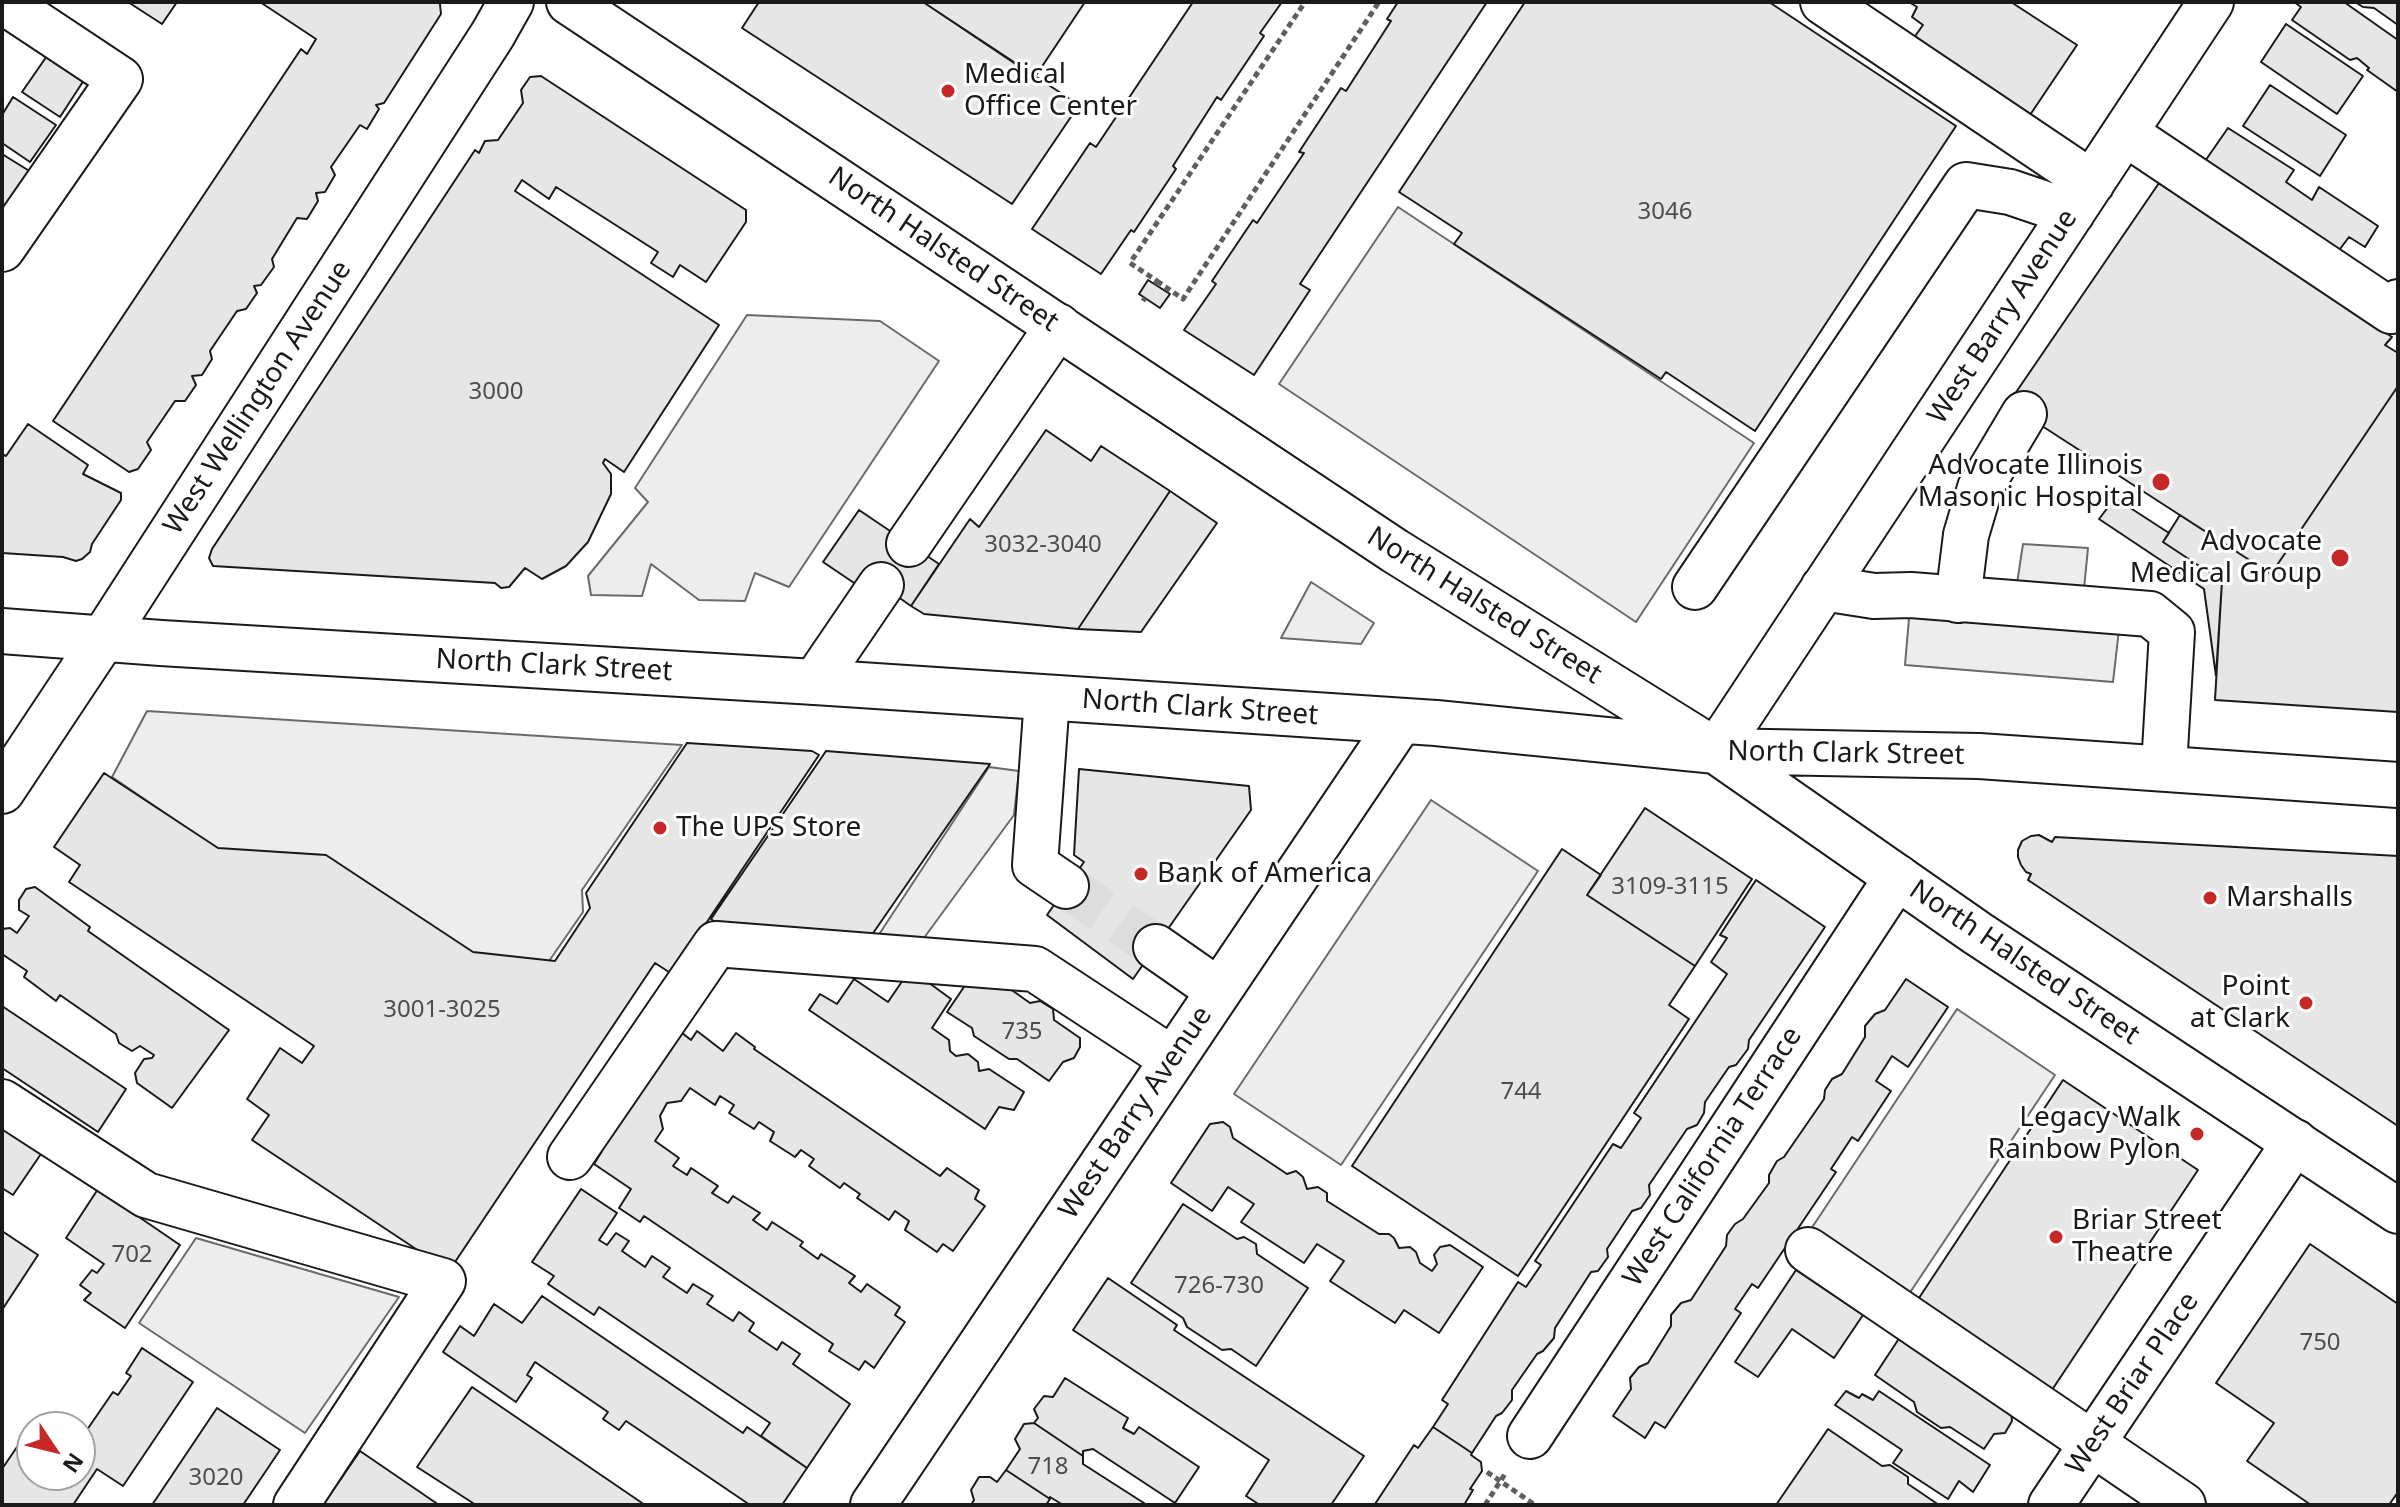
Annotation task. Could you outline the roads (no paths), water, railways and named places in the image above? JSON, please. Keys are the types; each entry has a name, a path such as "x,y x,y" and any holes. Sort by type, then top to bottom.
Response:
{"main road":[{"path":"2,249 120,79 4,2"},
{"name":"West Wellington Avenue","path":"2,791 103,639 511,2"},
{"name":"North Halsted Street","path":"569,2 1395,551 1716,751 1990,942 2398,1211"},
{"path":"1823,2 2082,198"},
{"name":"West Barry Avenue","path":"1716,751 2211,2"},
{"path":"2125,133 2391,311 2398,302"},
{"path":"1695,587 1966,185 2082,198"},
{"path":"909,544 1058,326"},
{"path":"1970,600 1966,535 1980,488 2034,421"},
{"path":"815,682 881,585"},
{"path":"1823,588 1874,596 1911,595 2150,614 2172,632 2164,767"},
{"name":"North Clark Street","path":"2,631 1436,723 1716,751 1979,756 2398,785"},
{"path":"1047,698 1035,865 1066,886"},
{"name":"West Barry Avenue","path":"873,1505 1400,722"},
{"name":"West California Terrace","path":"1530,1436 1897,877"},
{"path":"570,1157 716,944 1035,969 1172,1059"},
{"path":"1156,947 1219,991"},
{"path":"2,1102 146,1195 443,1281 296,1505"},
{"name":"West Briar Place","path":"2051,1505 2295,1142"},
{"path":"1808,1250 2183,1505"}],"tunnel":[{"path":"1066,886 1156,947"}],"place":[{"name":"Medical Office Center","path":"948,91"},
{"name":"Advocate Illinois Masonic Hospital","path":"2161,482"},
{"name":"Advocate Medical Group","path":"2340,558"},
{"name":"The UPS Store","path":"660,828"},
{"name":"Bank of America","path":"1141,874"},
{"name":"Marshalls","path":"2210,898"},
{"name":"Point at Clark","path":"2306,1003"},
{"name":"Legacy Walk Rainbow Pylon","path":"2197,1134"},
{"name":"Briar Street Theatre","path":"2056,1237"}]}
